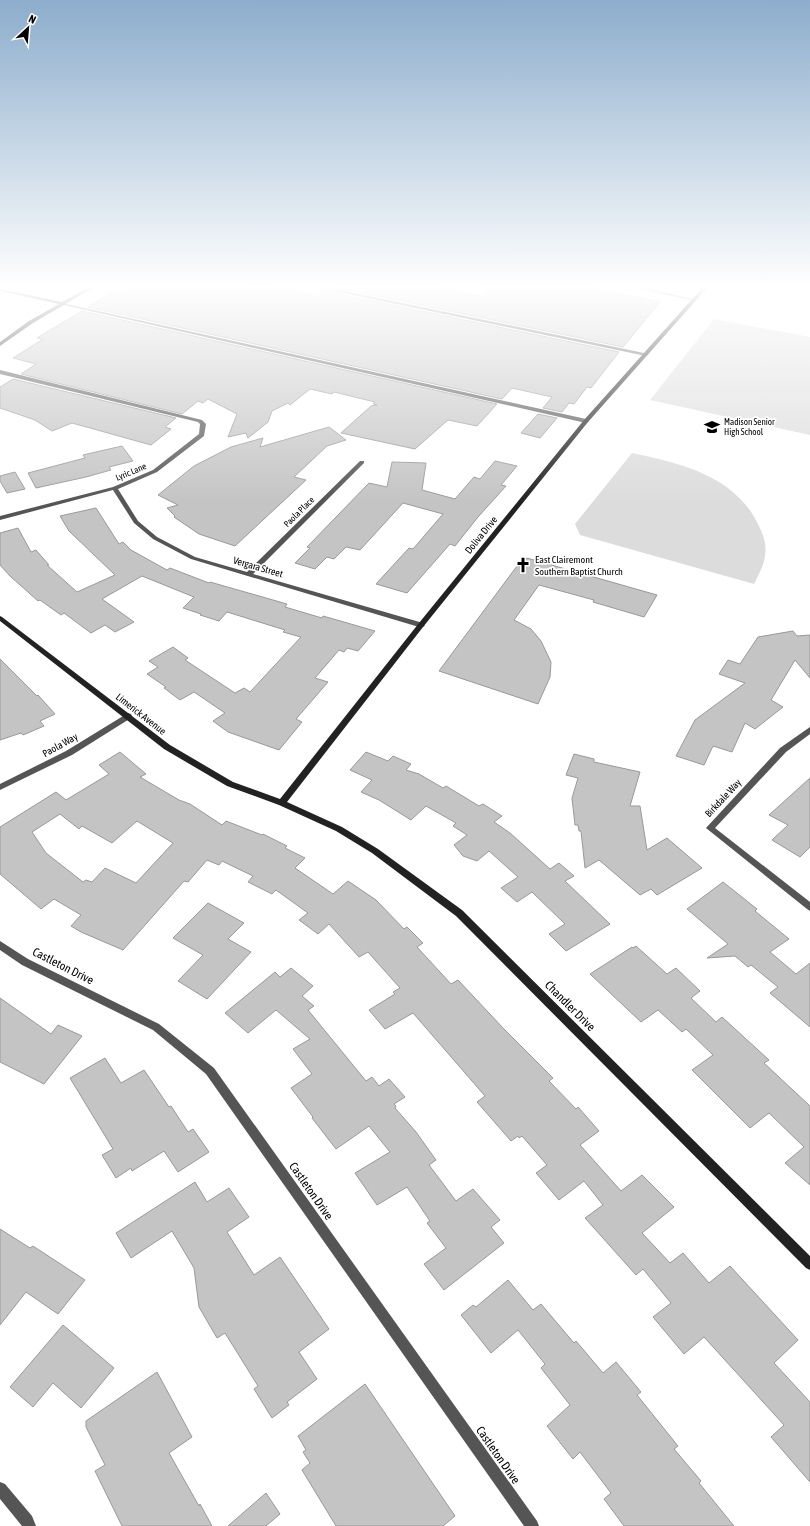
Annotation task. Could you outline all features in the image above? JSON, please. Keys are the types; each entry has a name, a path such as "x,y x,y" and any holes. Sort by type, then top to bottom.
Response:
{"street":[{"path":"310,359 586,421"},
{"name":"Doliva Drive","path":"282,803 421,625 586,421 641,359"},
{"name":"Lyric Lane","path":"0,372 200,421 203,424 202,435 155,471 115,488 0,518"},
{"name":"Paola Place","path":"249,574 362,462"},
{"name":"Vergara Street","path":"115,488 136,522 155,538 193,558 421,625"},
{"name":"Limerick Avenue","path":"1,620 167,747 230,784 282,803"},
{"name":"Paola Way","path":"0,787 69,753 128,716"},
{"name":"Birkdale Way","path":"810,730 783,750 710,828 810,907"},
{"name":"Chandler Drive","path":"282,803 345,833 375,851 459,913 810,1264"},
{"name":"Castleton Drive","path":"0,945 25,962 156,1027 210,1071 532,1526"},
{"path":"0,1489 27,1521 29,1526"}],"shaded area":[{"path":"682,359 810,359 810,435 650,400"},
{"path":"632,453 687,467 721,483 735,494 748,508 758,524 764,539 765,556 761,570 754,584 580,535 575,524"}],"building":[{"path":"18,359 297,359 497,404 477,426 448,420 415,449 341,433 371,406 377,405 373,404 375,402 334,392 332,394 310,389 290,405 288,403 272,411 268,422 248,438 246,433 228,437 237,414 208,399 203,403 198,401 182,414 21,374 36,364"},
{"path":"323,359 613,359 591,388 587,387 574,404 569,403 562,412 543,408 552,397 512,388 502,399"},
{"path":"13,379 176,418 165,427 171,429 151,445 72,423 52,431 35,420 0,408 0,387"},
{"path":"538,414 557,418 540,438 521,433"},
{"path":"329,427 346,440 327,446 294,477 306,480 235,546 199,534 174,517 175,516 167,508 178,505 158,495 194,466 231,447 263,438 260,447"},
{"path":"122,446 133,461 109,467 111,470 36,488 28,473 85,458 83,455"},
{"path":"495,461 517,466 501,485 506,486 478,517 455,546 450,544 407,593 376,584 409,548 413,549 443,514 403,503 360,550 346,547 334,559 327,557 315,569 295,563 310,548 307,547 369,483 387,487 392,462 426,463 422,490 455,499 474,477 480,479"},
{"path":"15,472 25,489 7,493 0,481 0,476"},
{"path":"96,508 119,544 123,542 131,550 167,570 170,568 209,583 210,582 287,604 285,607 375,631 358,651 347,648 344,652 339,650 315,678 328,682 296,719 302,722 279,750 228,732 213,721 225,713 194,692 180,700 164,688 166,687 147,674 158,667 149,661 173,647 188,658 185,660 235,693 244,688 250,692 301,637 283,632 285,630 227,612 219,621 200,615 201,614 183,608 194,597 142,576 102,599 134,622 115,632 105,625 91,633 64,613 61,615 40,600 38,601 0,565 0,533 18,528 31,552 36,550 49,565 47,565 77,592 115,575 69,531 60,516"},
{"path":"527,558 657,595 644,617 593,602 594,600 539,585 514,620 531,629 541,641 551,662 550,677 538,704 439,671 517,566 521,567"},
{"path":"793,631 797,636 810,635 810,678 795,660 771,700 783,707 755,729 745,723 732,752 713,746 704,765 676,756 695,720 745,683 719,674 728,660 740,664 758,637"},
{"path":"0,659 37,696 38,695 55,714 40,721 44,726 23,735 21,733 0,740"},
{"path":"120,752 146,774 140,777 179,800 190,804 222,825 226,821 262,835 263,834 287,846 285,848 305,858 295,868 333,894 348,881 376,900 404,929 407,927 423,943 417,947 451,984 458,980 553,1078 549,1081 576,1109 578,1107 599,1131 580,1145 621,1191 642,1175 674,1207 642,1233 670,1263 683,1253 709,1283 730,1266 798,1340 774,1363 810,1402 810,1482 771,1437 784,1425 704,1337 684,1354 653,1317 671,1303 643,1269 636,1275 585,1218 603,1205 584,1181 559,1200 536,1173 547,1165 522,1136 519,1138 518,1136 511,1141 477,1102 485,1096 413,1013 385,1029 369,1010 395,994 393,992 400,988 368,952 359,957 329,924 318,934 299,920 308,913 276,890 272,894 248,882 253,876 222,861 219,865 207,860 188,882 184,881 123,950 81,932 71,926 81,915 54,899 41,909 0,874 0,827 56,792 66,800 109,774 99,765","holes":["60,814 79,829 82,826 112,843 137,821 173,843 136,883 105,868 92,882 86,880 83,882 46,853 32,832"]},
{"path":"366,752 388,761 393,756 411,764 406,770 419,774 443,788 446,786 479,806 483,804 502,816 494,822 510,833 550,869 559,863 574,876 565,881 610,924 566,951 549,934 565,924 532,892 517,902 501,888 518,877 489,851 477,861 463,856 454,845 467,835 453,826 456,823 426,806 411,820 379,800 361,792 372,780 350,770"},
{"path":"574,754 594,759 594,762 640,772 630,806 640,806 647,850 667,838 702,868 657,895 651,889 640,895 599,860 585,868 581,831 579,831 578,825 575,825 572,798 578,778 566,775"},
{"path":"810,778 810,847 800,857 772,840 788,825 769,815"},
{"path":"723,882 757,909 755,911 789,939 770,952 796,974 810,963 810,1027 770,993 778,987 751,965 748,967 735,956 707,958 728,944 687,909"},
{"path":"208,903 244,923 228,939 251,952 207,999 178,981 203,955 173,938"},
{"path":"636,946 667,974 676,968 700,991 691,998 716,1022 722,1017 769,1060 764,1063 810,1106 810,1185 785,1163 804,1147 769,1113 750,1128 692,1070 713,1055 686,1029 682,1032 658,1010 641,1022 590,974 632,947 633,948"},
{"path":"291,968 313,986 302,996 314,1006 308,1010 366,1081 372,1077 379,1086 389,1079 405,1097 394,1104 396,1106 395,1108 416,1132 436,1160 429,1165 456,1201 473,1189 500,1220 491,1227 504,1243 444,1290 424,1264 446,1248 427,1223 430,1221 407,1187 377,1205 355,1173 390,1152 369,1126 336,1149 291,1088 312,1074 293,1049 310,1039 276,1010 248,1033 225,1013 275,972 280,977"},
{"path":"0,998 51,1034 58,1025 82,1036 44,1084 0,1062"},
{"path":"105,1058 121,1083 144,1070 188,1132 193,1129 209,1152 178,1172 164,1151 132,1171 131,1168 116,1178 102,1155 113,1149 70,1078"},
{"path":"195,1182 207,1202 229,1188 249,1217 227,1232 254,1275 280,1257 329,1329 299,1352 317,1379 287,1402 289,1405 272,1418 254,1389 258,1386 225,1333 217,1338 199,1307 194,1268 172,1231 131,1258 116,1233"},
{"path":"0,1229 30,1248 33,1246 85,1280 58,1314 26,1292 0,1325"},
{"path":"508,1280 533,1310 541,1304 574,1343 576,1341 603,1373 616,1362 641,1392 637,1395 678,1446 674,1449 701,1481 699,1483 734,1526 624,1526 604,1499 611,1493 580,1452 573,1459 547,1426 570,1405 541,1368 545,1364 518,1330 491,1353 461,1315 473,1305 476,1307"},
{"path":"63,1325 114,1368 81,1408 53,1383 33,1407 10,1387"},
{"path":"157,1372 192,1437 169,1453 212,1526 122,1526 95,1471 105,1465 86,1427 86,1421"},
{"path":"365,1384 455,1516 443,1526 336,1526 302,1470 310,1463 303,1452 306,1450 298,1436"},
{"path":"266,1493 280,1514 266,1526 228,1526"}],"place":[{"name":"Madison Senior High School","path":"712,427"},
{"name":"East Clairemont Southern Baptist Church","path":"523,565"}]}
